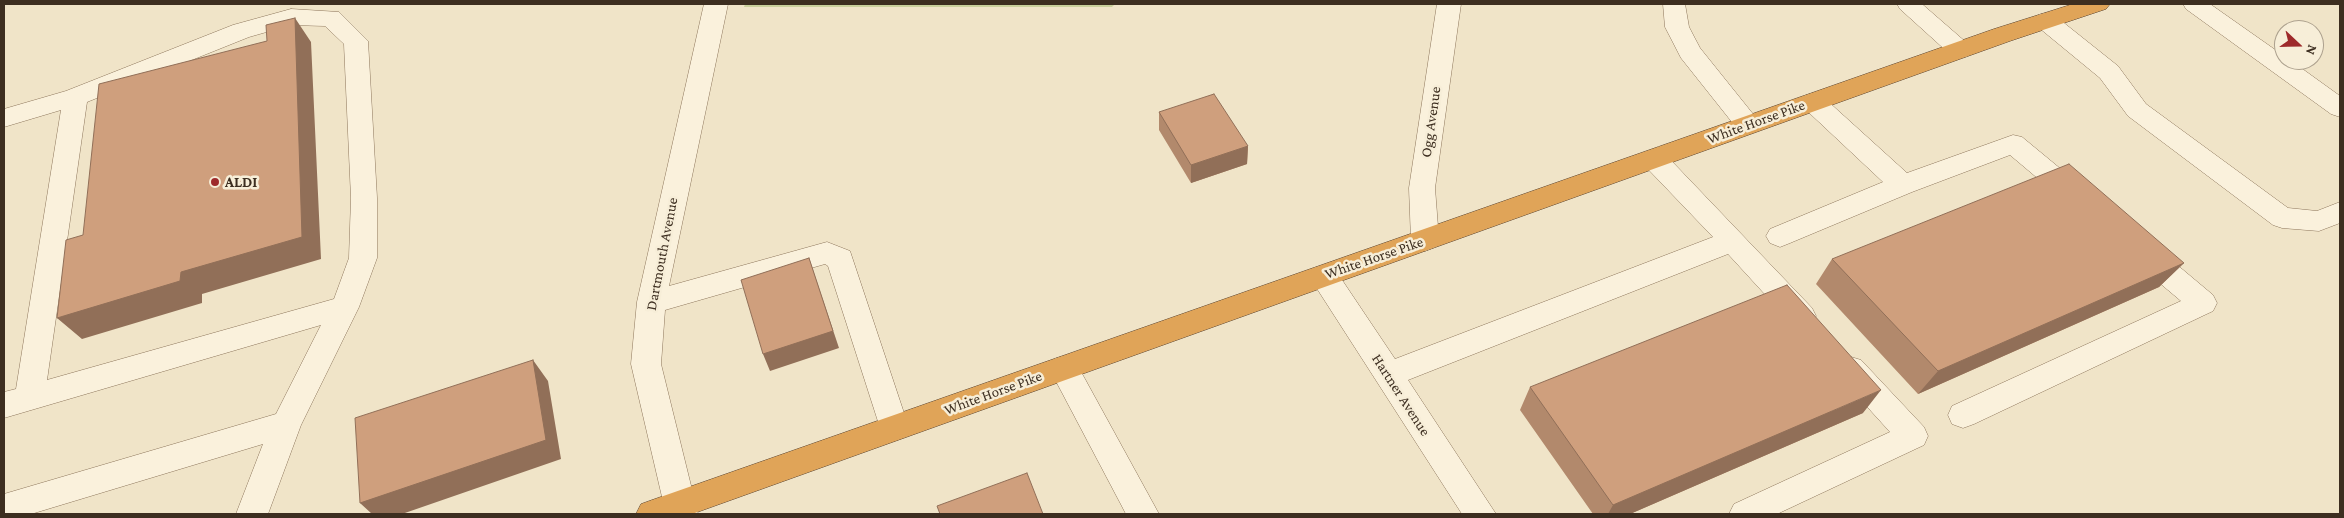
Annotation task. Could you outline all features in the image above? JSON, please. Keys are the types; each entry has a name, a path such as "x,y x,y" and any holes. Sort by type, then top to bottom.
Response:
{"highway":[{"name":"White Horse Pike","path":"672,511 894,428 1960,50 2098,4"}],"street":[{"name":"Dartmouth Avenue","path":"672,511 646,364 651,302 716,4"},
{"name":"Ogg Avenue","path":"1425,240 1422,188 1449,4"},
{"path":"1674,4 1677,27 1690,52 1748,125"},
{"path":"1908,4 1960,50"},
{"path":"2194,4 2340,108"},
{"path":"4,118 75,97 242,31 291,17 331,18 356,41 364,198 363,258 345,307 286,424 247,512"},
{"path":"2046,21 2109,72 2137,110 2282,218 2319,221 2340,212"},
{"path":"75,97 17,400 345,307"},
{"path":"1813,102 1902,184"},
{"path":"1780,236 1902,184 2013,144 2094,212"},
{"path":"1654,159 1733,241 1913,436 1745,514"},
{"path":"1963,415 2203,303 2124,237"},
{"path":"1387,375 1733,241"},
{"path":"651,302 827,253 840,259 894,428"},
{"name":"Hartner Avenue","path":"1324,276 1387,375 1480,514"},
{"path":"1064,368 1143,514"},
{"path":"4,508 286,424"}],"green space":[{"path":"745,4 1115,4 1112,7 744,7"}],"building":[{"name":"ALDI","path":"295,18 302,237 181,272 180,281 57,318 66,240 83,235 99,84 267,41 266,25"},
{"path":"1214,94 1248,146 1191,165 1159,112"},
{"path":"2069,164 2184,263 1938,371 1832,259"},
{"path":"809,258 833,331 763,354 741,280"},
{"path":"1787,285 1881,390 1613,505 1530,387"},
{"path":"533,360 546,440 360,503 355,418"},
{"path":"1027,473 1043,514 940,514 937,506"}],"place":[{"name":"ALDI","path":"215,182"}]}
